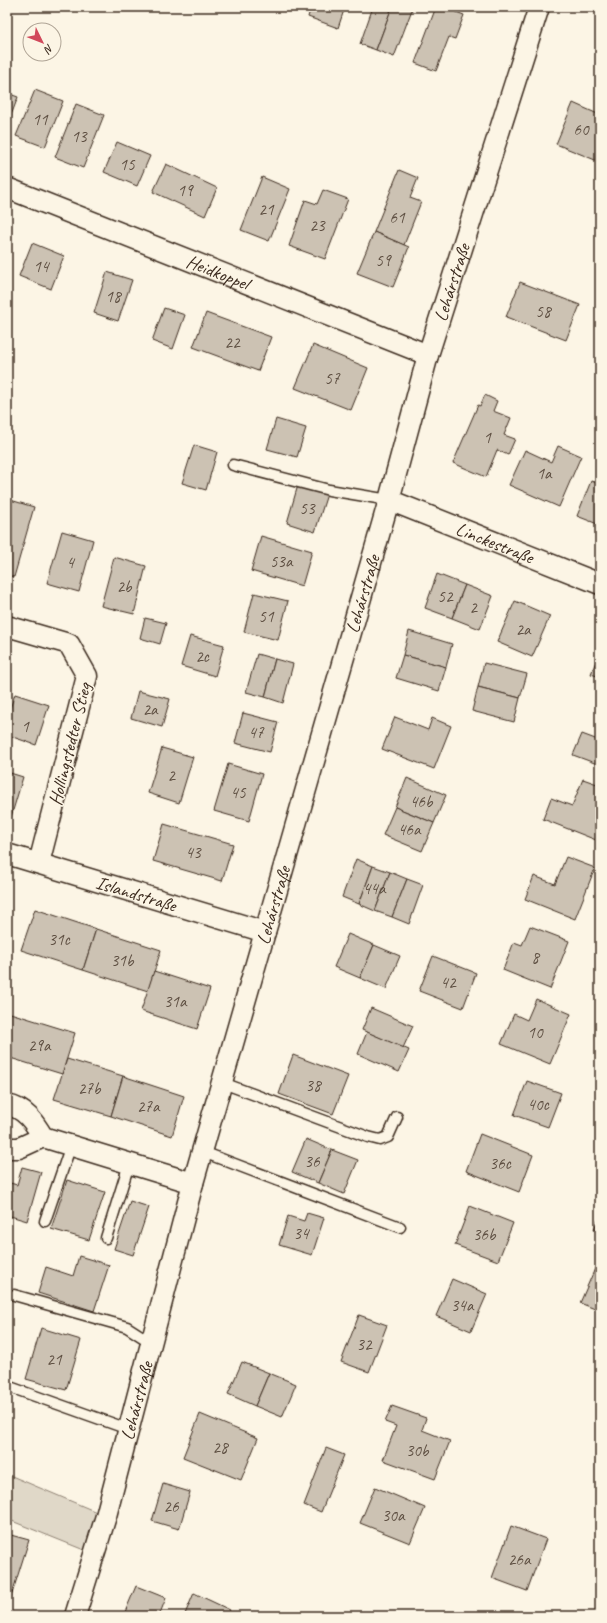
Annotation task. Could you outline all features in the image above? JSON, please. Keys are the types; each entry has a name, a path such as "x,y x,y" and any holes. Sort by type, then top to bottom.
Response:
{"street":[{"name":"Lehárstraße","path":"75,1616 106,1516 193,1183 223,1083 389,500 428,355 539,7"},
{"name":"Heidkoppel","path":"7,188 428,355"},
{"name":"Linckestraße","path":"389,500 600,584"},
{"name":"Hollingstedter Stieg","path":"7,626 69,644 87,676 39,863"},
{"name":"Islandstraße","path":"7,854 265,932"},
{"path":"7,1105 15,1106 31,1118 43,1137"},
{"path":"7,1148 19,1148 43,1137 193,1183"}],"lane":[{"path":"233,465 329,490 389,500"},
{"path":"223,1083 368,1137 380,1140 388,1137 398,1117"},
{"path":"45,1222 71,1145"},
{"path":"203,1152 400,1227"},
{"path":"106,1238 130,1164"},
{"path":"14,1295 127,1327 152,1343"},
{"path":"7,1386 128,1429"}],"shaded area":[{"path":"7,1474 106,1516 94,1554 7,1519"}],"building":[{"path":"311,7 345,7 338,28 308,17"},
{"path":"373,7 392,7 376,50 360,44"},
{"path":"392,7 413,7 394,57 376,50"},
{"path":"436,7 443,7 464,15 455,39 449,37 436,71 415,63"},
{"path":"35,90 63,101 45,147 16,136"},
{"path":"7,93 18,97 7,126"},
{"path":"573,103 600,115 600,162 556,144"},
{"path":"76,104 104,115 83,168 55,157"},
{"path":"117,142 150,156 137,186 104,172"},
{"path":"166,164 217,188 205,216 153,192"},
{"path":"399,170 418,178 410,198 421,202 404,245 374,232"},
{"path":"262,177 290,189 269,241 241,230"},
{"path":"323,190 348,199 325,259 289,246 305,200 317,204"},
{"path":"374,232 409,247 393,287 357,273"},
{"path":"32,243 64,256 51,289 19,276"},
{"path":"107,272 132,280 118,321 94,313"},
{"path":"520,282 580,305 566,340 506,317"},
{"path":"164,308 185,315 173,349 152,341"},
{"path":"206,313 271,337 258,371 193,347"},
{"path":"313,345 368,368 351,410 295,388"},
{"path":"485,395 497,401 493,411 511,418 504,435 515,439 508,455 497,450 486,477 453,463 478,405 480,406"},
{"path":"276,419 306,428 297,457 267,449"},
{"path":"194,445 217,452 206,490 182,483"},
{"path":"558,446 581,456 559,507 509,485 525,450 551,462"},
{"path":"591,481 600,484 600,525 577,516"},
{"path":"298,485 327,494 315,532 287,523"},
{"path":"7,499 34,507 14,577 7,575"},
{"path":"62,531 93,540 79,592 47,583"},
{"path":"261,536 312,551 302,586 251,571"},
{"path":"114,557 146,566 134,614 101,606"},
{"path":"437,574 465,585 452,618 425,608"},
{"path":"465,585 493,596 480,629 452,618"},
{"path":"254,593 288,601 278,640 244,632"},
{"path":"515,601 550,616 532,657 497,642"},
{"path":"145,618 166,623 160,644 140,638"},
{"path":"409,631 452,644 446,667 403,655"},
{"path":"190,636 224,645 215,676 181,666"},
{"path":"600,651 600,677 591,674"},
{"path":"257,654 275,659 265,697 246,692"},
{"path":"403,655 446,667 439,691 396,678"},
{"path":"275,659 293,664 283,703 265,697"},
{"path":"484,663 527,674 520,698 478,687"},
{"path":"478,687 520,698 514,722 472,711"},
{"path":"138,691 170,699 162,727 131,718"},
{"path":"15,694 49,705 36,745 7,735 7,717"},
{"path":"243,713 278,722 270,752 235,743"},
{"path":"395,717 428,730 432,718 451,726 434,769 382,749"},
{"path":"582,734 598,740 600,736 600,765 573,755"},
{"path":"162,748 193,757 179,803 148,793"},
{"path":"228,764 262,774 249,821 214,811"},
{"path":"7,772 23,777 11,817 7,816"},
{"path":"407,778 446,795 434,823 395,807"},
{"path":"583,779 600,785 600,830 596,840 543,819 551,798 572,806"},
{"path":"395,807 434,823 422,851 383,835"},
{"path":"164,824 233,844 222,881 153,861"},
{"path":"566,857 595,868 575,919 525,899 534,876 555,884"},
{"path":"356,859 373,866 359,904 342,897"},
{"path":"373,866 390,872 375,911 359,904"},
{"path":"390,872 407,879 392,917 375,911"},
{"path":"407,879 423,885 409,924 392,917"},
{"path":"35,909 96,929 83,970 21,950"},
{"path":"530,926 569,941 550,989 503,970 514,942 522,945"},
{"path":"96,929 161,950 148,991 83,970"},
{"path":"348,934 374,945 360,978 334,967"},
{"path":"374,945 400,956 386,989 360,978"},
{"path":"433,956 476,973 463,1008 419,991"},
{"path":"154,971 210,989 197,1029 141,1011"},
{"path":"536,999 571,1014 550,1064 501,1044 514,1014 527,1020"},
{"path":"371,1008 413,1026 403,1048 362,1030"},
{"path":"7,1012 75,1033 62,1074 7,1057"},
{"path":"367,1032 409,1050 399,1072 358,1054"},
{"path":"293,1055 348,1076 333,1114 279,1094"},
{"path":"67,1059 123,1076 111,1116 54,1099"},
{"path":"123,1076 184,1096 172,1136 111,1116"},
{"path":"527,1081 561,1093 548,1127 514,1115"},
{"path":"480,1134 533,1155 519,1192 466,1171"},
{"path":"306,1139 332,1150 318,1183 292,1172"},
{"path":"332,1150 358,1160 344,1194 318,1183"},
{"path":"22,1167 41,1172 27,1221 7,1215 7,1182 17,1185"},
{"path":"67,1180 105,1192 89,1240 51,1229"},
{"path":"130,1201 149,1207 133,1255 114,1249"},
{"path":"470,1206 513,1223 498,1261 455,1245"},
{"path":"307,1213 324,1218 312,1255 279,1245 288,1216 304,1221"},
{"path":"600,1216 600,1232 594,1229"},
{"path":"79,1256 109,1265 94,1311 38,1293 46,1267 73,1276"},
{"path":"600,1257 600,1311 580,1303"},
{"path":"452,1279 487,1294 471,1331 436,1316"},
{"path":"359,1315 387,1325 369,1372 341,1362"},
{"path":"41,1328 81,1340 66,1390 26,1379"},
{"path":"242,1362 269,1373 255,1406 228,1394"},
{"path":"269,1373 296,1384 282,1417 255,1406"},
{"path":"392,1406 426,1418 422,1430 450,1441 435,1479 383,1460 396,1426 385,1422"},
{"path":"200,1414 258,1438 241,1480 183,1457"},
{"path":"326,1448 344,1455 321,1512 304,1505"},
{"path":"163,1484 190,1492 179,1529 152,1521"},
{"path":"375,1487 425,1508 410,1543 360,1523"},
{"path":"511,1526 546,1539 527,1591 492,1578"},
{"path":"7,1534 29,1540 11,1597 7,1596"},
{"path":"136,1586 166,1598 159,1616 135,1616 125,1612"},
{"path":"194,1593 230,1610 227,1616 190,1616 185,1614"}]}
